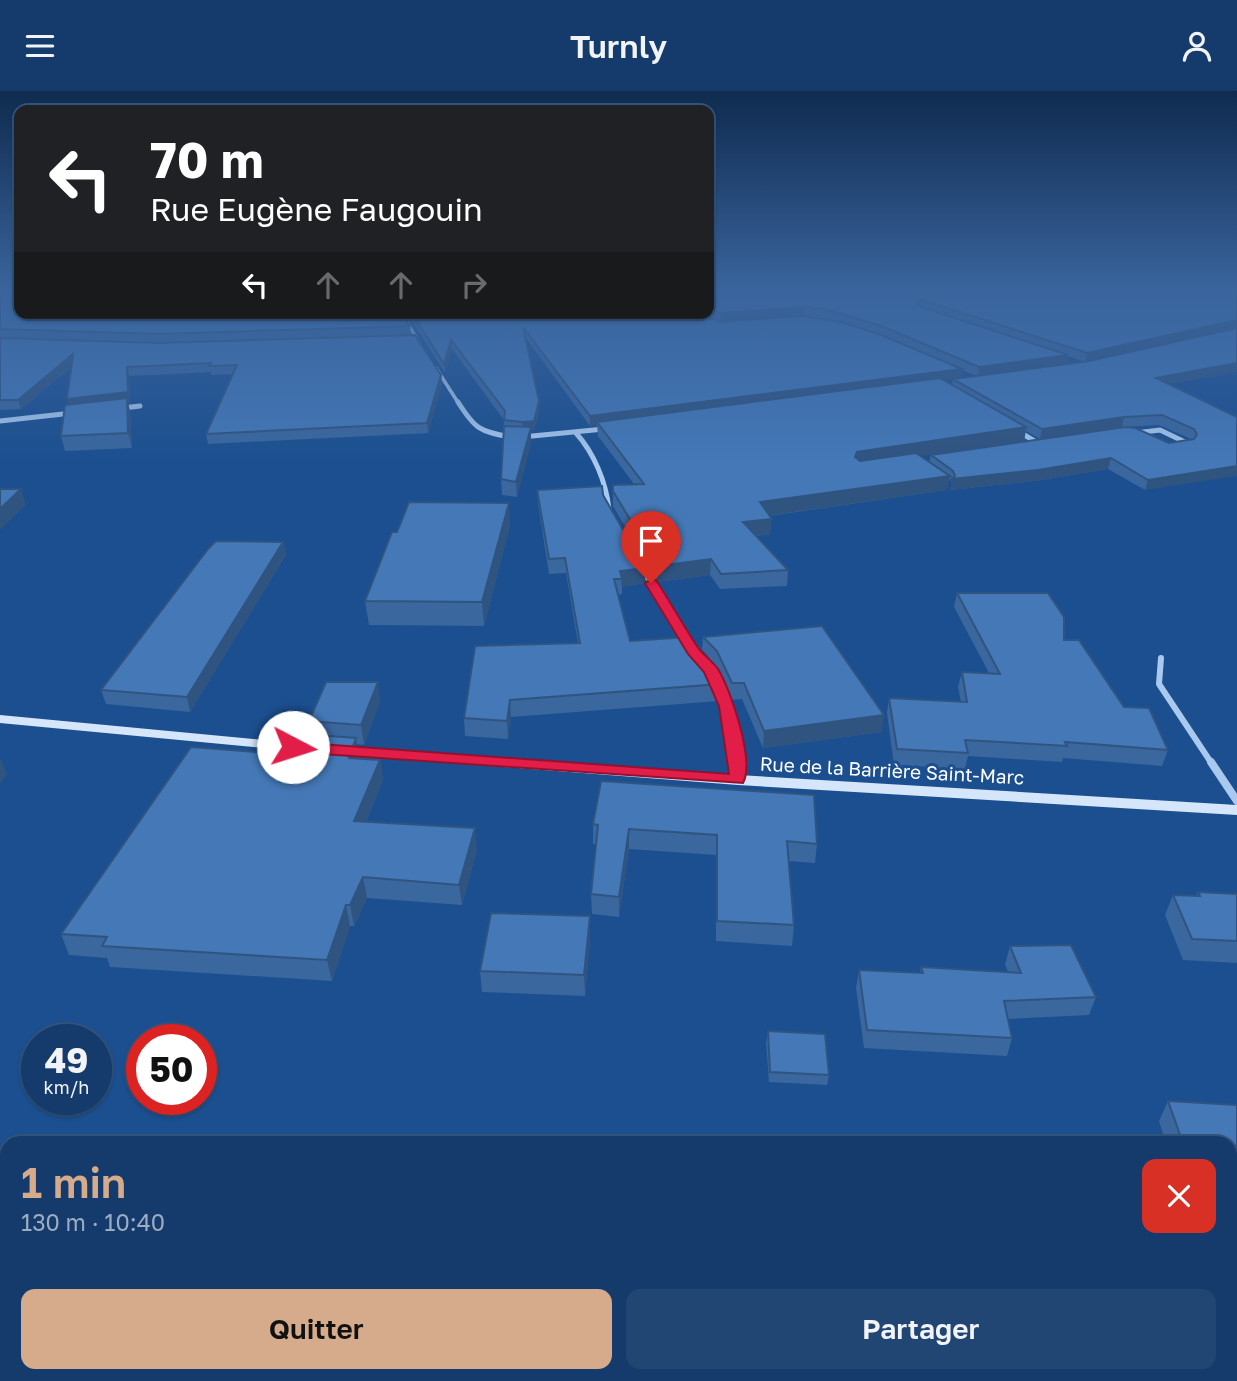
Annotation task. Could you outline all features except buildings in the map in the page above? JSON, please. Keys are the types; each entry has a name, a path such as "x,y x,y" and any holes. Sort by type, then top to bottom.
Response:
{"main road":[{"name":"Rue de la Barrière Saint-Marc","path":"0,719 307,748 737,780 1237,810"}],"street":[{"path":"435,367 473,426 483,432 530,436 614,428"},
{"path":"113,409 140,406"},
{"path":"0,421 86,412"},
{"path":"1013,428 1036,442"},
{"path":"1122,432 1160,430 1189,444 1176,447"},
{"path":"576,433 585,443 607,489 608,507 614,518"},
{"path":"1134,433 1143,438"},
{"path":"1029,446 1049,440"},
{"path":"637,559 695,654"},
{"path":"1161,658 1159,684 1237,801"},
{"path":"711,670 727,706 736,754 737,780"}],"route":[{"path":"293,747 737,780 736,754 727,706 711,670 695,654 651,583"}]}
